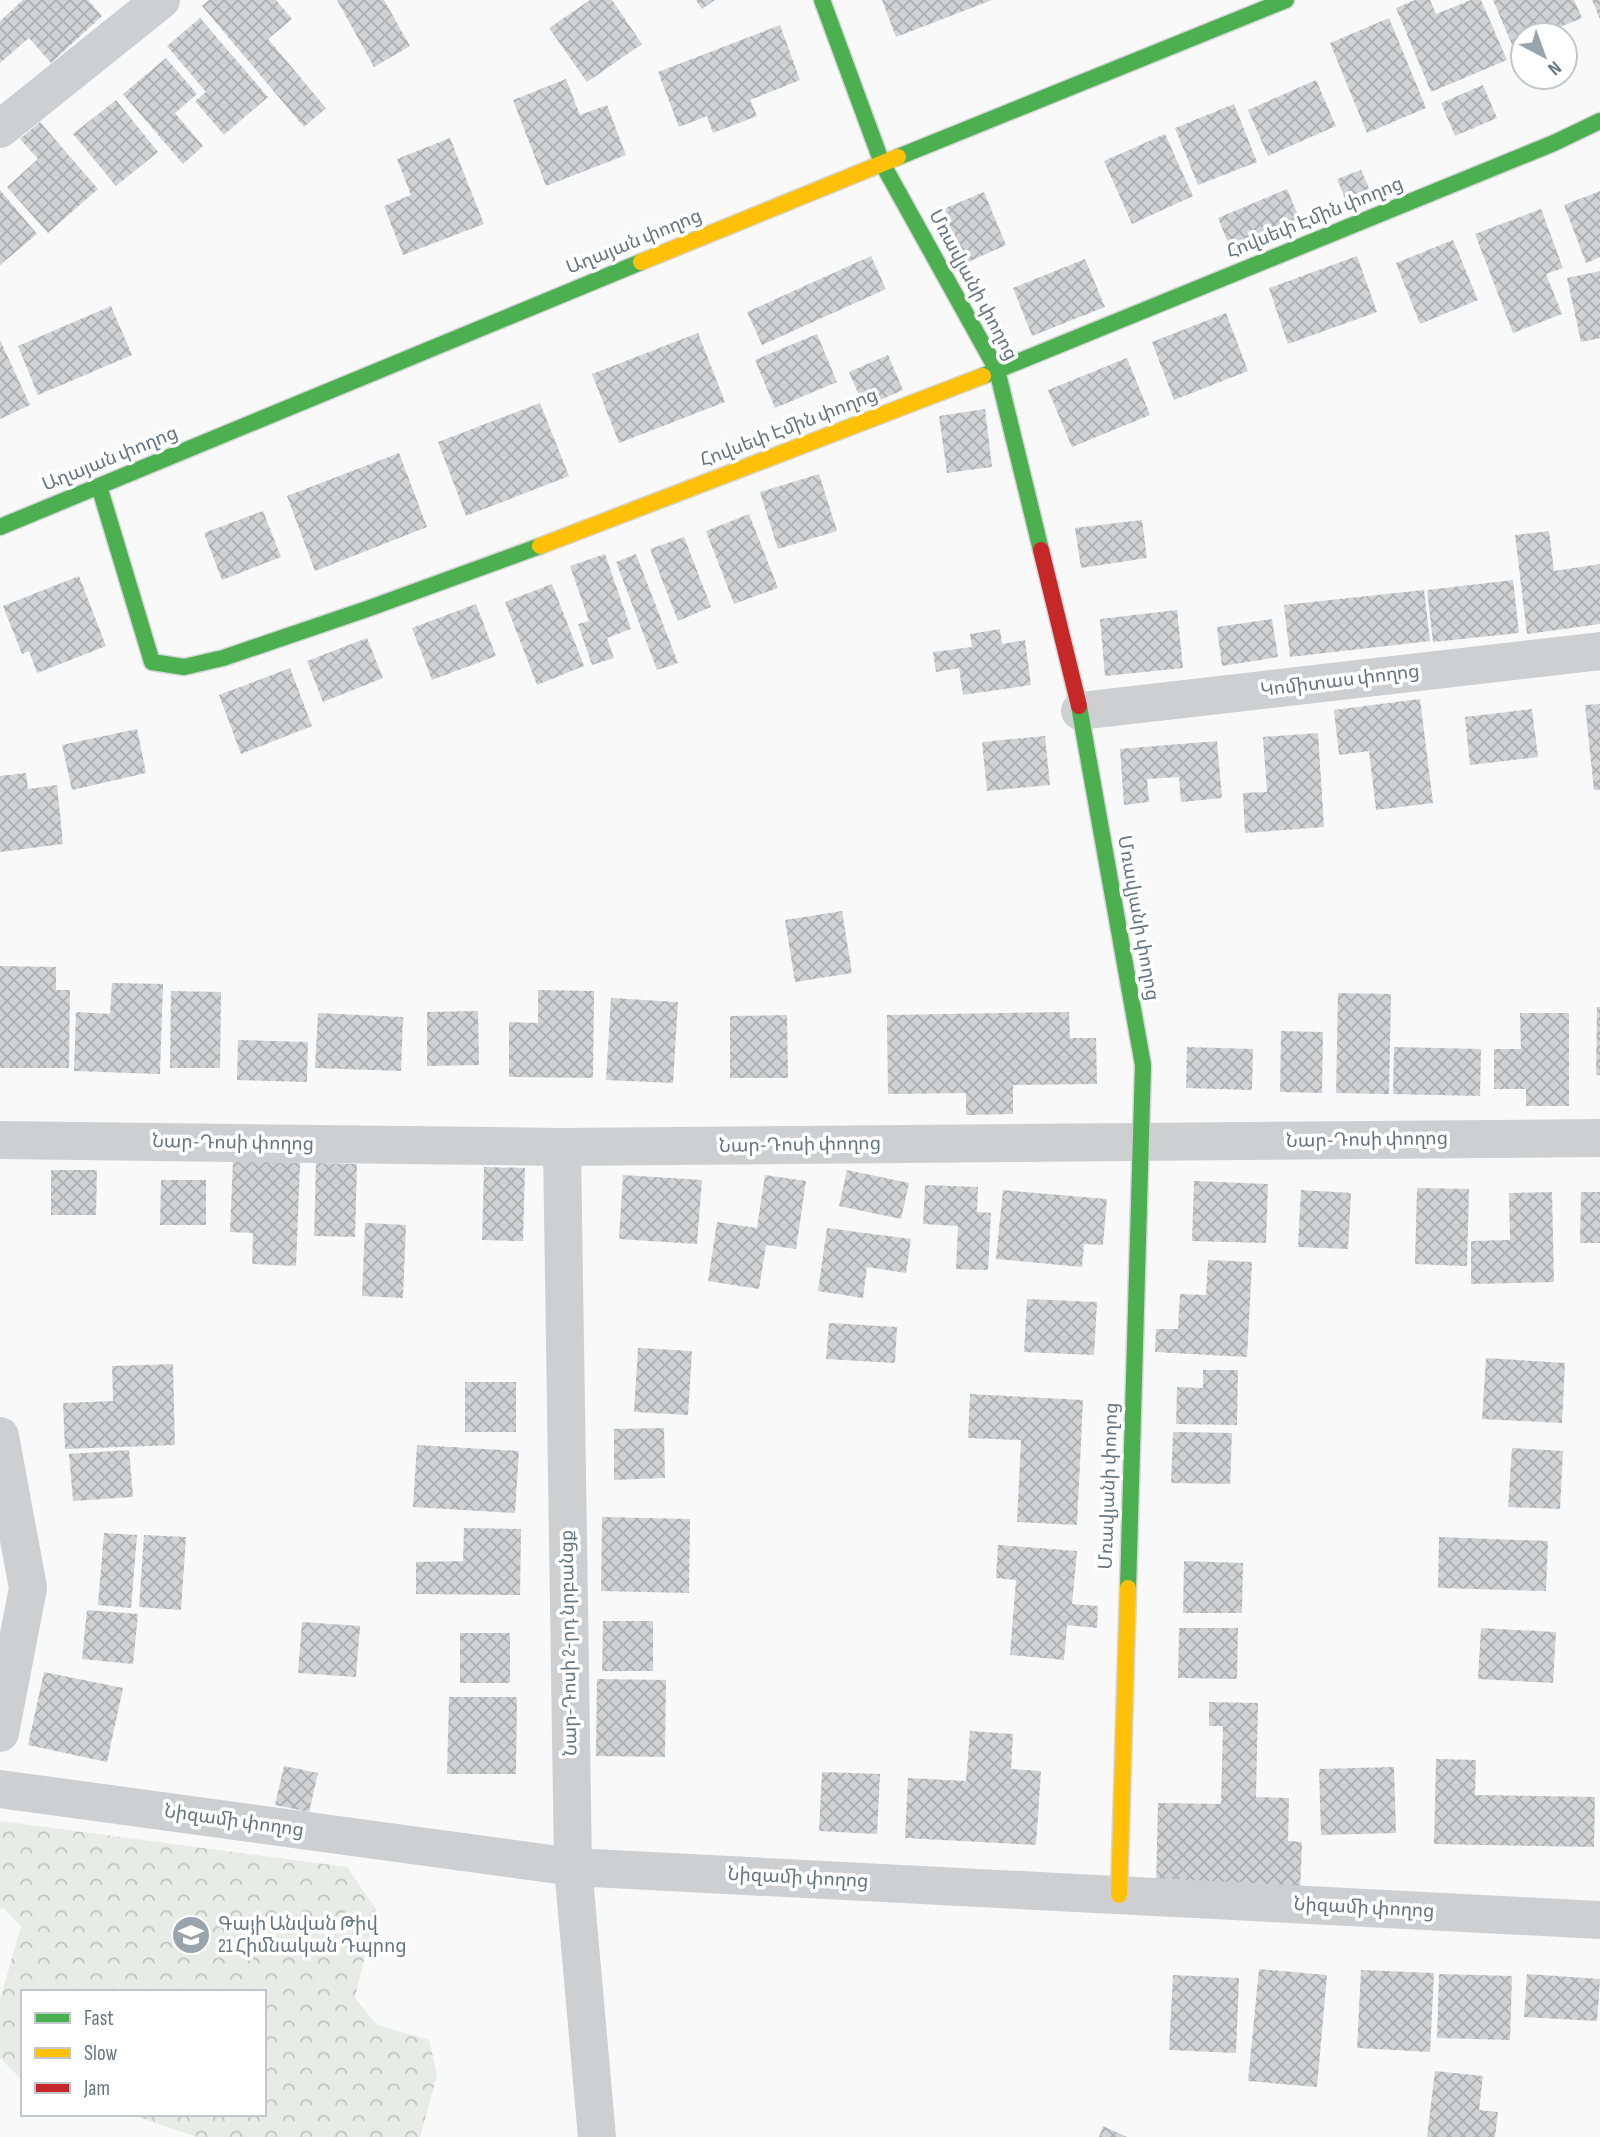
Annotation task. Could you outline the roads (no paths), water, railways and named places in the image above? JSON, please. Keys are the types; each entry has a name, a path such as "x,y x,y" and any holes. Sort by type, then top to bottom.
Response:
{"street":[{"path":"0,129 161,0"},
{"name":"Մռավյանի փողոց","path":"822,0 882,163 997,370 1080,711 1143,1065 1119,1895"},
{"name":"Աղայան փողոց","path":"0,527 882,163 1286,0"},
{"name":"Հովսեփ Էմին փողոց","path":"99,486 152,662 184,667 223,658 354,614 575,533 997,370 1554,143 1600,121"},
{"name":"Կոմիտաս փողոց","path":"1080,711 1600,650"},
{"name":"Նար-Դոսի փողոց","path":"0,1140 562,1147 1600,1138"},
{"name":"Նար-Դոսի 2-րդ նրբանցք","path":"562,1147 573,1867 597,2137"},
{"path":"0,1436 28,1588 0,1733"},
{"name":"Նիզամի փողոց","path":"0,1789 573,1867 1600,1920"}],"place":[{"name":"Գայի Անվան Թիվ 21 Հիմնական Դպրոց","path":"191,1935"}]}
